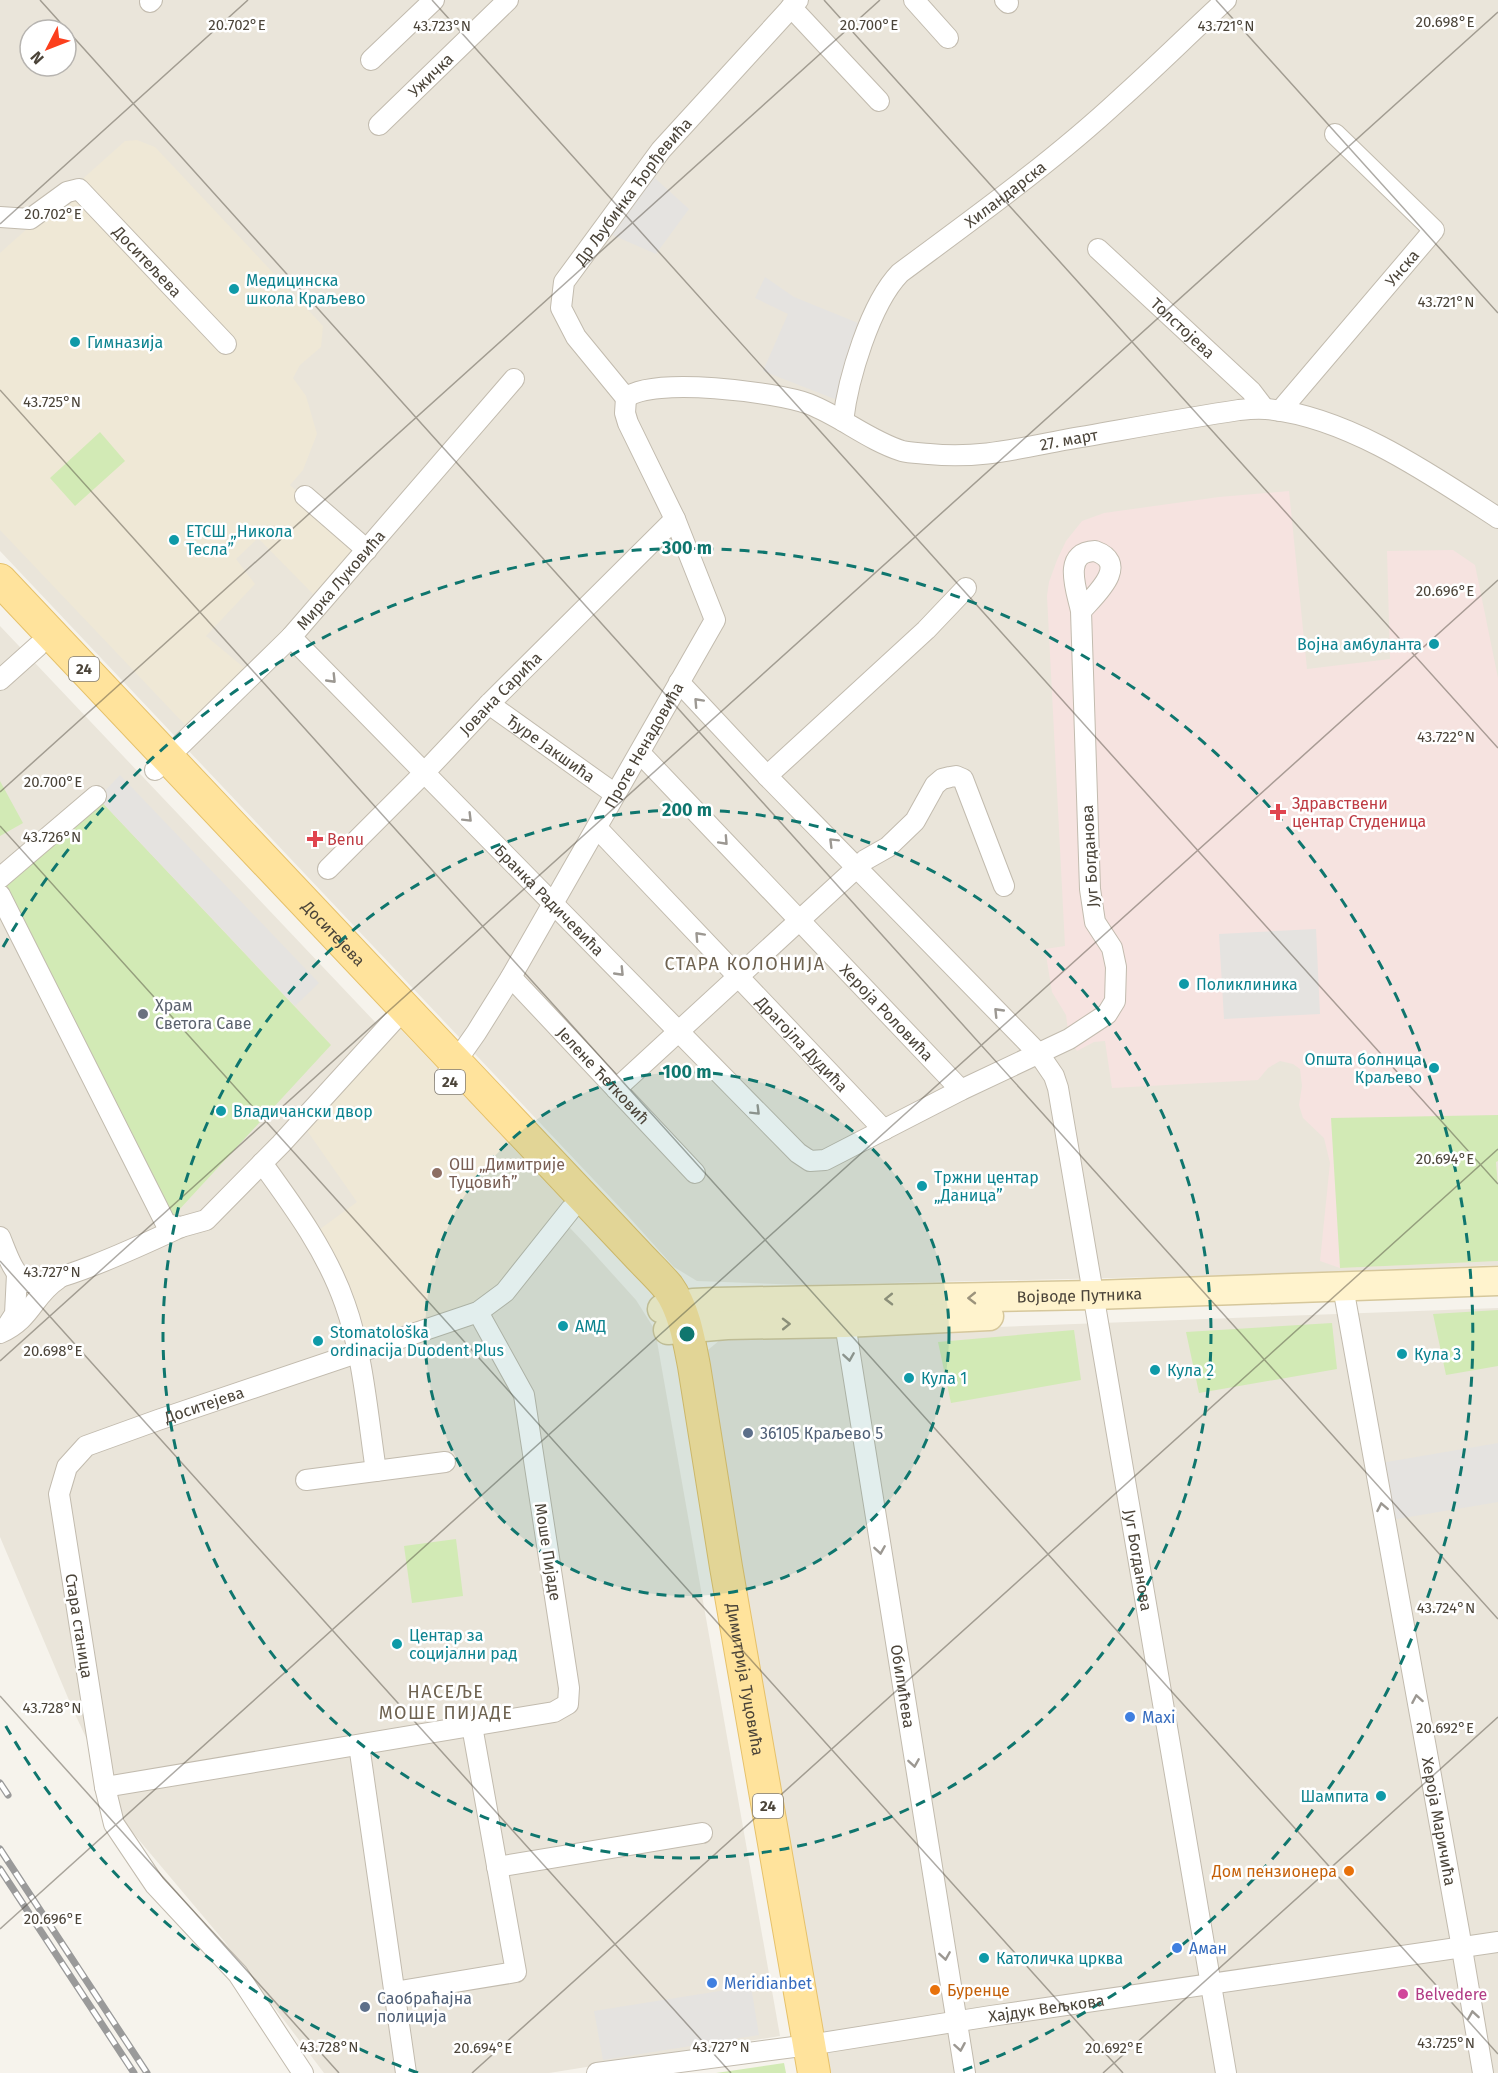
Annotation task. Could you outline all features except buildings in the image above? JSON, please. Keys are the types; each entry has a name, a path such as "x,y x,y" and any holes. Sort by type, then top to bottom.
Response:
{"main road":[{"name":"Доситејева","path":"0,580 161,764 451,1070 672,1312"},
{"name":"Доситејева","path":"0,606 38,646 161,764"},
{"name":"Доситејева","path":"336,948 393,1021 451,1070 571,1209 657,1300 672,1312"},
{"name":"Војводе Путника","path":"1344,1296 1498,1281"},
{"name":"Војводе Путника","path":"672,1312 721,1314 1344,1296 1498,1298"},
{"path":"672,1312 693,1299 721,1314 695,1350 694,1366"},
{"name":"Димитрија Туцовића","path":"672,1312 694,1366 804,2059"},
{"name":"Димитрија Туцовића","path":"672,1312 804,2059"}],"street":[{"path":"371,60 434,0"},
{"name":"Ужичка","path":"379,125 508,0"},
{"path":"914,0 948,38"},
{"name":"Хиландарска","path":"843,421 845,403 868,327 888,285 900,273 995,202 1087,128 1119,101 1226,0"},
{"path":"795,3 879,101"},
{"name":"Др Љубинка Ђорђевића","path":"626,398 576,336 561,308 564,282 661,150 795,3"},
{"name":"Унска","path":"1272,410 1434,230 1335,134"},
{"name":"Доситељева","path":"0,217 30,219 67,192 79,189 226,344"},
{"name":"Толстојева","path":"1098,249 1272,410"},
{"name":"Мирка Луковића","path":"161,764 291,637 514,379"},
{"name":"27. март","path":"626,398 638,391 654,388 751,391 806,403 843,421 873,440 904,452 958,457 1014,450 1239,410 1272,410 1330,423 1407,461 1498,518"},
{"name":"Проте Ненадовића","path":"451,1070 512,977 715,620 675,519 628,423 625,413 626,398"},
{"path":"305,496 367,550"},
{"name":"Јована Сарића","path":"328,869 489,704 675,519"},
{"path":"767,776 926,630 966,588"},
{"name":"Југ Богданова","path":"1039,1054 1097,1023 1107,1014 1115,1001 1116,967 1112,948 1095,922 1090,889 1081,611"},
{"name":"Бранка Радичевића","path":"291,637 798,1153 810,1161 825,1160 884,1130"},
{"path":"0,680 38,646"},
{"name":"Југ Богданова","path":"679,682 767,776 1039,1054 1054,1076 1058,1088 1226,2073"},
{"name":"Ђуре Јакшића","path":"489,704 615,794"},
{"name":"Хероја Роловића","path":"640,753 961,1090"},
{"path":"616,1089 868,857 881,852 895,842 915,821 930,792 942,779 956,776 963,779 1004,886"},
{"path":"0,878 96,796"},
{"name":"Драгојла Дудића","path":"597,828 884,1130"},
{"path":"0,895 166,1224 181,1227"},
{"name":"Јелене Ћетковић","path":"512,977 695,1173"},
{"path":"0,1237 17,1274 27,1282 34,1283 61,1278 181,1227 206,1220 281,1144 393,1021"},
{"path":"884,1130 961,1090 1039,1054"},
{"path":"262,1162 322,1251 346,1304 358,1354 376,1471"},
{"name":"Доситејева","path":"86,1446 477,1312 505,1292 571,1209"},
{"path":"0,1333 12,1321 15,1314 17,1274"},
{"path":"0,1333 23,1318 46,1289 61,1278"},
{"name":"Хероја Маричића","path":"1344,1296 1483,2073"},
{"name":"Обилићева","path":"843,1311 965,2073"},
{"name":"Моше Пијаде","path":"105,1787 554,1712 568,1704 569,1688 524,1395 477,1312"},
{"name":"Стара станица","path":"86,1446 67,1467 59,1494 105,1787 114,1824 155,1885 238,1974 303,2073"},
{"path":"306,1480 446,1461"},
{"path":"394,1992 516,1972 472,1726"},
{"path":"359,1745 406,2073"},
{"path":"497,1867 702,1833"},
{"name":"Хајдук Вељкова","path":"597,2073 804,2059 956,2021 1498,1942"}],"shaded area":[{"path":"0,0 1498,0 1498,1265 1284,1274 804,1285 697,1281 674,1267 0,551"},
{"path":"137,140 155,147 323,326 321,347 300,365 293,378 306,396 317,434 303,470 290,485 360,549 313,594 258,538 236,559 255,584 206,636 248,671 190,730 0,530 0,253 125,141"},
{"path":"646,170 689,209 656,254 601,230"},
{"path":"765,277 794,297 868,327 845,403 763,371 788,314 755,298"},
{"name":"Здравствени центар Студеница","path":"1289,491 1307,669 1390,659 1387,551 1453,550 1475,565 1498,678 1498,1161 1496,1162 1498,1261 1340,1268 1320,1261 1330,1163 1324,1138 1303,1118 1299,1105 1302,1086 1300,1069 1293,1064 1280,1061 1268,1068 1258,1080 1112,1088 1105,1041 1094,1042 1077,1051 1069,1039 1066,1015 1052,992 1045,949 1065,946 1047,596 1049,582 1057,560 1066,541 1082,521 1104,513 1219,497"},
{"path":"0,626 589,1248 636,1300 655,1330 780,2036 549,2073 324,2073 224,1941 128,1827 74,1712 0,1537"},
{"path":"120,775 319,983 295,1006 98,798"},
{"path":"1316,929 1320,1014 1224,1019 1219,934"},
{"name":"ОШ „Димитрије Туцовић”","path":"393,1021 571,1209 505,1292 358,1354 312,1235 357,1202 301,1122"},
{"path":"1498,1308 1498,2073 825,2073 703,1354 720,1340 784,1335"},
{"path":"1498,1443 1498,1502 1385,1521 1375,1464"},
{"path":"751,1986 759,2035 603,2060 594,2011"}],"green space":[{"path":"100,432 125,461 75,506 50,478"},
{"path":"0,781 23,823 0,836"},
{"path":"96,796 331,1045 166,1224 0,895 3,873"},
{"path":"1498,1115 1498,1161 1496,1162 1498,1261 1340,1268 1331,1118"},
{"path":"1498,1310 1498,1366 1446,1375 1433,1314"},
{"path":"1332,1323 1337,1369 1199,1393 1186,1332"},
{"path":"1074,1330 1081,1380 951,1403 938,1342"},
{"path":"456,1539 463,1596 412,1603 404,1546"},
{"path":"784,2063 786,2073 716,2073"}],"railway":[{"path":"0,1783 8,1795"},
{"path":"0,1849 147,2073"},
{"path":"0,1869 134,2073"}],"place":[{"name":"Медицинска школа Краљево","path":"234,289"},
{"name":"Гимназија","path":"75,342"},
{"name":"ЕТСШ „Никола Тесла”","path":"174,540"},
{"name":"Војна амбуланта","path":"1434,644"},
{"name":"Здравствени центар Студеница","path":"1278,812"},
{"name":"Benu","path":"315,839"},
{"name":"Поликлиника","path":"1184,984"},
{"name":"Храм Светога Саве","path":"143,1014"},
{"name":"Општа болница Краљево","path":"1434,1068"},
{"name":"Владичански двор","path":"221,1111"},
{"name":"ОШ „Димитрије Туцовић”","path":"437,1173"},
{"name":"Тржни центар „Даница”","path":"922,1186"},
{"name":"АМД","path":"563,1326"},
{"name":"Stomatološka ordinacija Duodent Plus","path":"318,1341"},
{"name":"Кула 3","path":"1402,1354"},
{"name":"Кула 2","path":"1155,1370"},
{"name":"Кула 1","path":"909,1378"},
{"name":"36105 Краљево 5","path":"748,1433"},
{"name":"Центар за социјални рад","path":"397,1644"},
{"name":"Maxi","path":"1130,1717"},
{"name":"Шампита","path":"1381,1796"},
{"name":"Дом пензионера","path":"1349,1871"},
{"name":"Аман","path":"1177,1948"},
{"name":"Католичка црква","path":"984,1958"},
{"name":"Meridianbet","path":"712,1983"},
{"name":"Буренце","path":"935,1990"},
{"name":"Belvedere","path":"1403,1994"},
{"name":"Саобраћајна полиција","path":"365,2007"}],"district":[{"name":"СТАРА КОЛОНИЈА","path":"745,964"},
{"name":"НАСЕЉЕ МОШЕ ПИЈАДЕ","path":"446,1702"}]}
